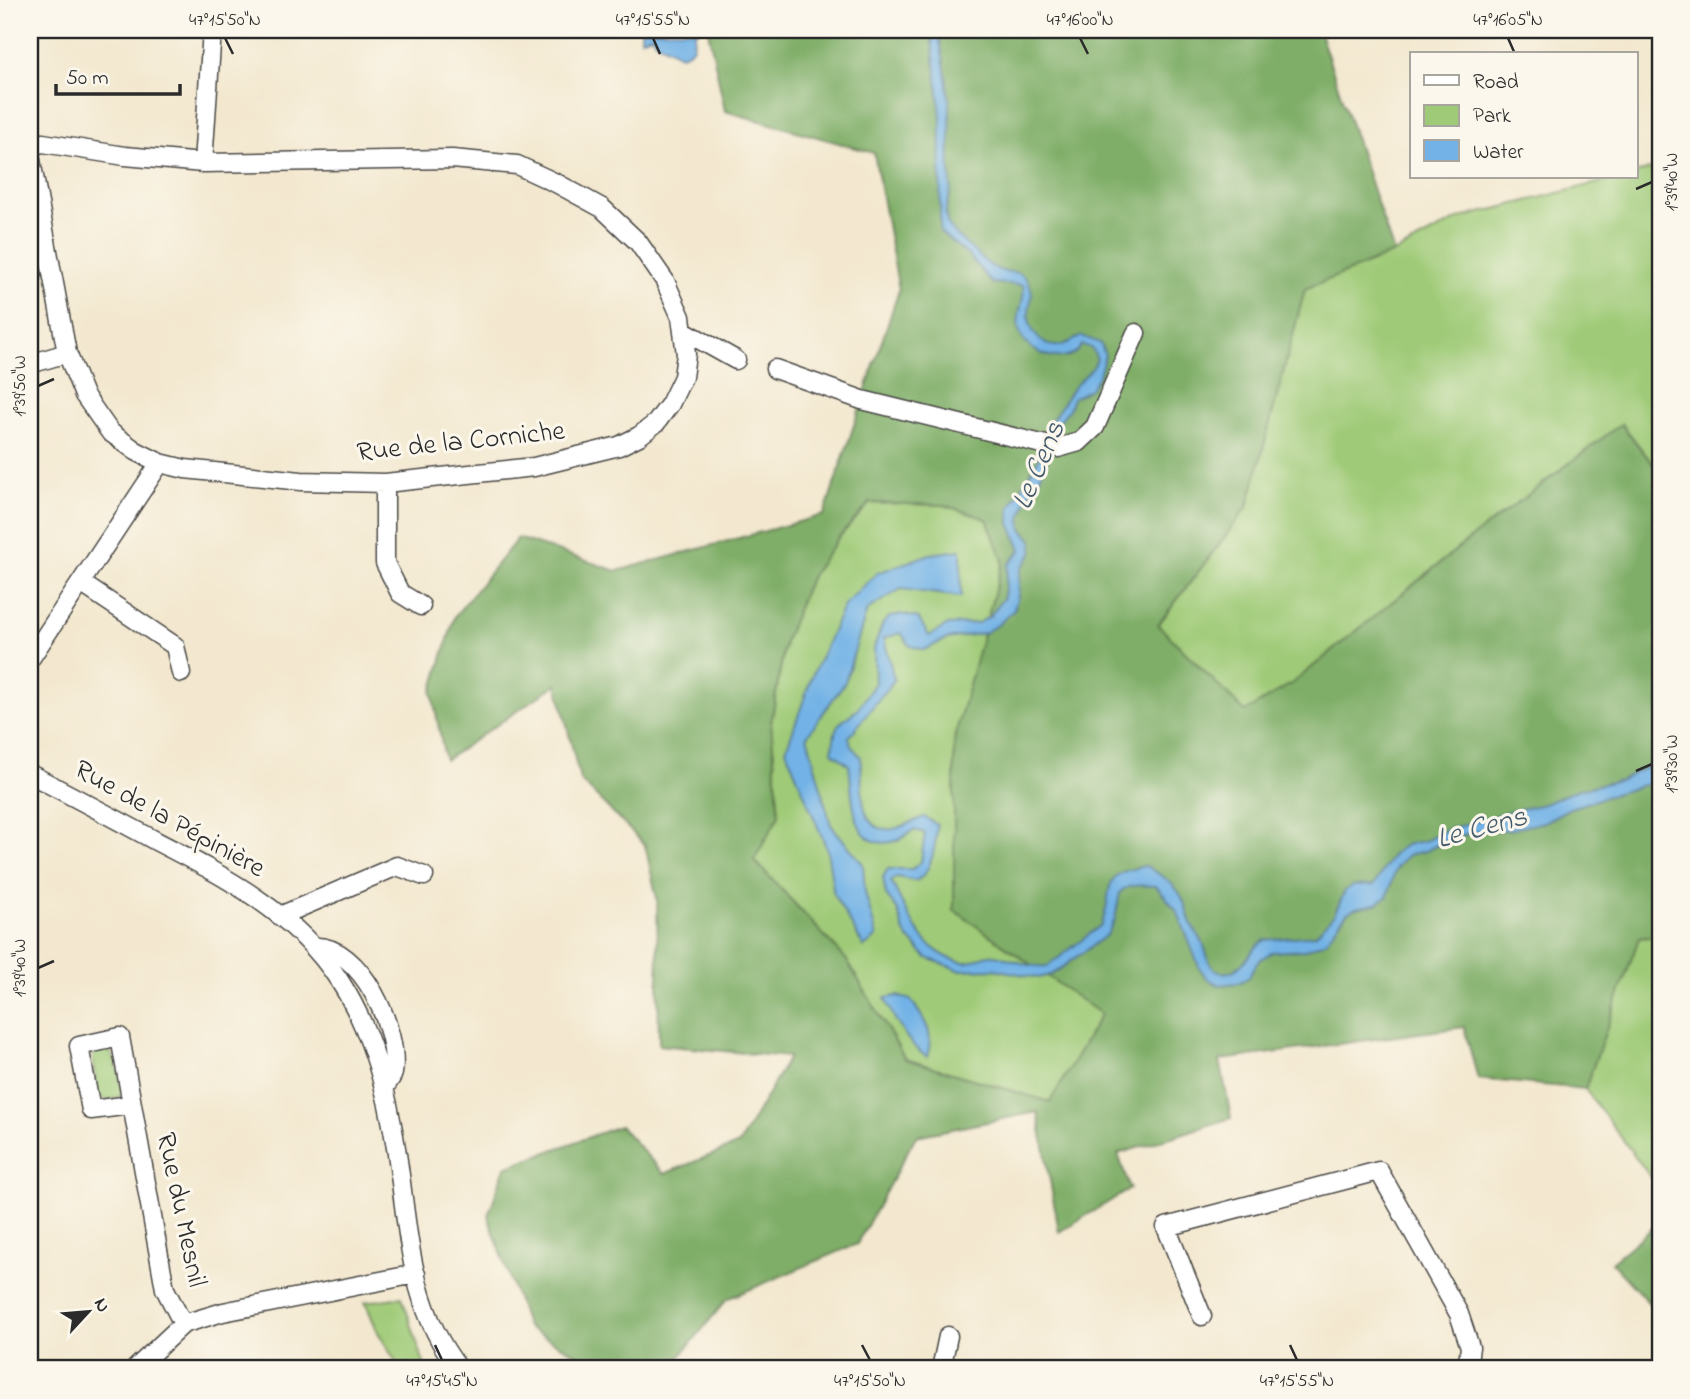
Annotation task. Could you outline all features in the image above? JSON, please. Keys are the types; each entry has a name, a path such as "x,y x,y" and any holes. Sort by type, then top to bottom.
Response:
{"street":[{"path":"203,163 212,30"},
{"name":"Rue de la Corniche","path":"30,145 43,143 125,156 203,163 452,159 517,165 601,208 638,242 664,281 681,317 686,354 683,377 670,404 656,423 619,446 534,467 385,483 301,481 185,469 159,463 135,451 110,432 84,395 67,353 30,155"},
{"path":"684,331 736,360"},
{"path":"775,369 862,400 1058,448 1079,442 1095,427 1136,333"},
{"path":"30,364 67,353"},
{"path":"30,659 36,633 81,583 159,463"},
{"path":"385,483 385,563 400,593 421,606"},
{"path":"81,583 175,646 181,673"},
{"name":"Rue de la Pépinière","path":"30,774 252,893 313,947 339,979 370,1042 385,1087 416,1274 425,1312 443,1348 459,1369"},
{"name":"Rue de la Pépinière","path":"280,916 397,866 424,876"},
{"name":"Rue du Mesnil","path":"131,1105 165,1289 183,1324"},
{"path":"1202,1316 1166,1227 1379,1171 1459,1314 1470,1347 1467,1369"},
{"path":"135,1369 183,1324 223,1312 416,1274"},
{"path":"942,1369 948,1336"}],"green space":[{"path":"708,30 1319,30 1394,253 1305,289 1248,506 1158,625 1245,712 1294,682 1462,545 1621,424 1660,473 1660,936 1639,938 1585,1089 1478,1079 1464,1027 1220,1060 1231,1118 1118,1154 1130,1189 1059,1232 1038,1112 916,1136 857,1244 727,1299 670,1369 603,1369 527,1327 488,1216 505,1167 620,1126 664,1174 739,1144 789,1057 659,1045 657,899 645,845 580,780 557,684 445,760 432,692 455,616 518,538 617,571 824,515 899,290 874,153 725,111","holes":["870,503 944,505 987,519 1003,561 954,740 954,910 1101,1014 1050,1102 905,1059 846,959 754,860 779,815 771,723 785,641 810,578 839,537"]},
{"path":"1660,167 1660,473 1622,424 1462,545 1294,682 1245,713 1158,625 1248,506 1305,288 1394,253 1460,218 1617,178 1638,178 1638,172"},
{"path":"870,503 944,505 987,519 1003,561 954,740 954,910 1102,1014 1050,1103 905,1059 846,959 754,860 779,815 771,723 785,641 810,578 839,537"},
{"path":"1660,936 1658,1187 1585,1089 1639,937"},
{"path":"106,1046 116,1063 121,1082 121,1095 110,1100 99,1097 93,1067 94,1049"},
{"path":"1660,1222 1660,1315 1611,1262"},
{"path":"402,1297 425,1366 420,1369 400,1369 378,1332 365,1302"}],"water":[{"path":"641,30 700,30 695,32 691,50 680,55 656,42 651,35 641,39"},
{"name":"Le Cens","path":"931,30 938,30 949,104 951,190 946,215 949,226 992,267 1025,277 1032,291 1029,320 1038,338 1055,346 1082,336 1100,343 1105,355 1099,375 1090,389 1073,398 1069,409 1058,423 1053,445 1038,482 1027,499 1021,519 1022,529 1032,540 1033,547 1020,571 1014,610 984,633 947,639 924,650 910,646 901,633 884,638 894,680 849,737 851,746 861,757 864,804 872,823 881,829 893,829 925,817 937,825 930,864 922,877 916,881 897,877 891,881 910,919 927,942 937,951 964,962 991,955 1048,966 1101,925 1110,885 1114,879 1130,869 1146,866 1177,889 1213,968 1229,972 1235,970 1265,940 1315,935 1334,915 1345,891 1352,886 1374,885 1394,853 1405,845 1427,840 1446,830 1544,804 1576,790 1620,780 1660,761 1660,780 1570,808 1544,822 1509,830 1483,830 1448,839 1426,851 1408,855 1396,868 1387,897 1376,904 1356,908 1347,913 1325,942 1305,950 1272,952 1258,961 1249,977 1238,983 1219,985 1208,979 1200,969 1177,911 1156,886 1132,886 1120,892 1115,919 1107,935 1053,974 1039,978 994,969 959,970 927,958 903,929 898,911 886,895 883,877 888,869 912,869 921,862 925,833 914,830 899,840 881,843 869,839 856,818 849,765 832,752 835,733 839,724 857,710 875,683 874,648 883,623 890,617 901,614 918,618 929,636 948,625 978,623 990,616 1004,597 1008,565 1021,550 1010,523 1010,508 1042,453 1052,420 1097,359 1092,348 1082,345 1075,353 1059,357 1042,354 1027,344 1018,324 1023,285 992,283 969,256 940,232 941,116"},
{"path":"961,550 961,597 901,589 867,610 845,682 807,736 831,825 863,864 865,892 877,937 864,947 834,895 827,849 786,750 813,674 844,605 877,573 930,554"},
{"path":"897,996 911,1000 924,1021 930,1040 927,1057 914,1046 892,1014 885,998"}]}
